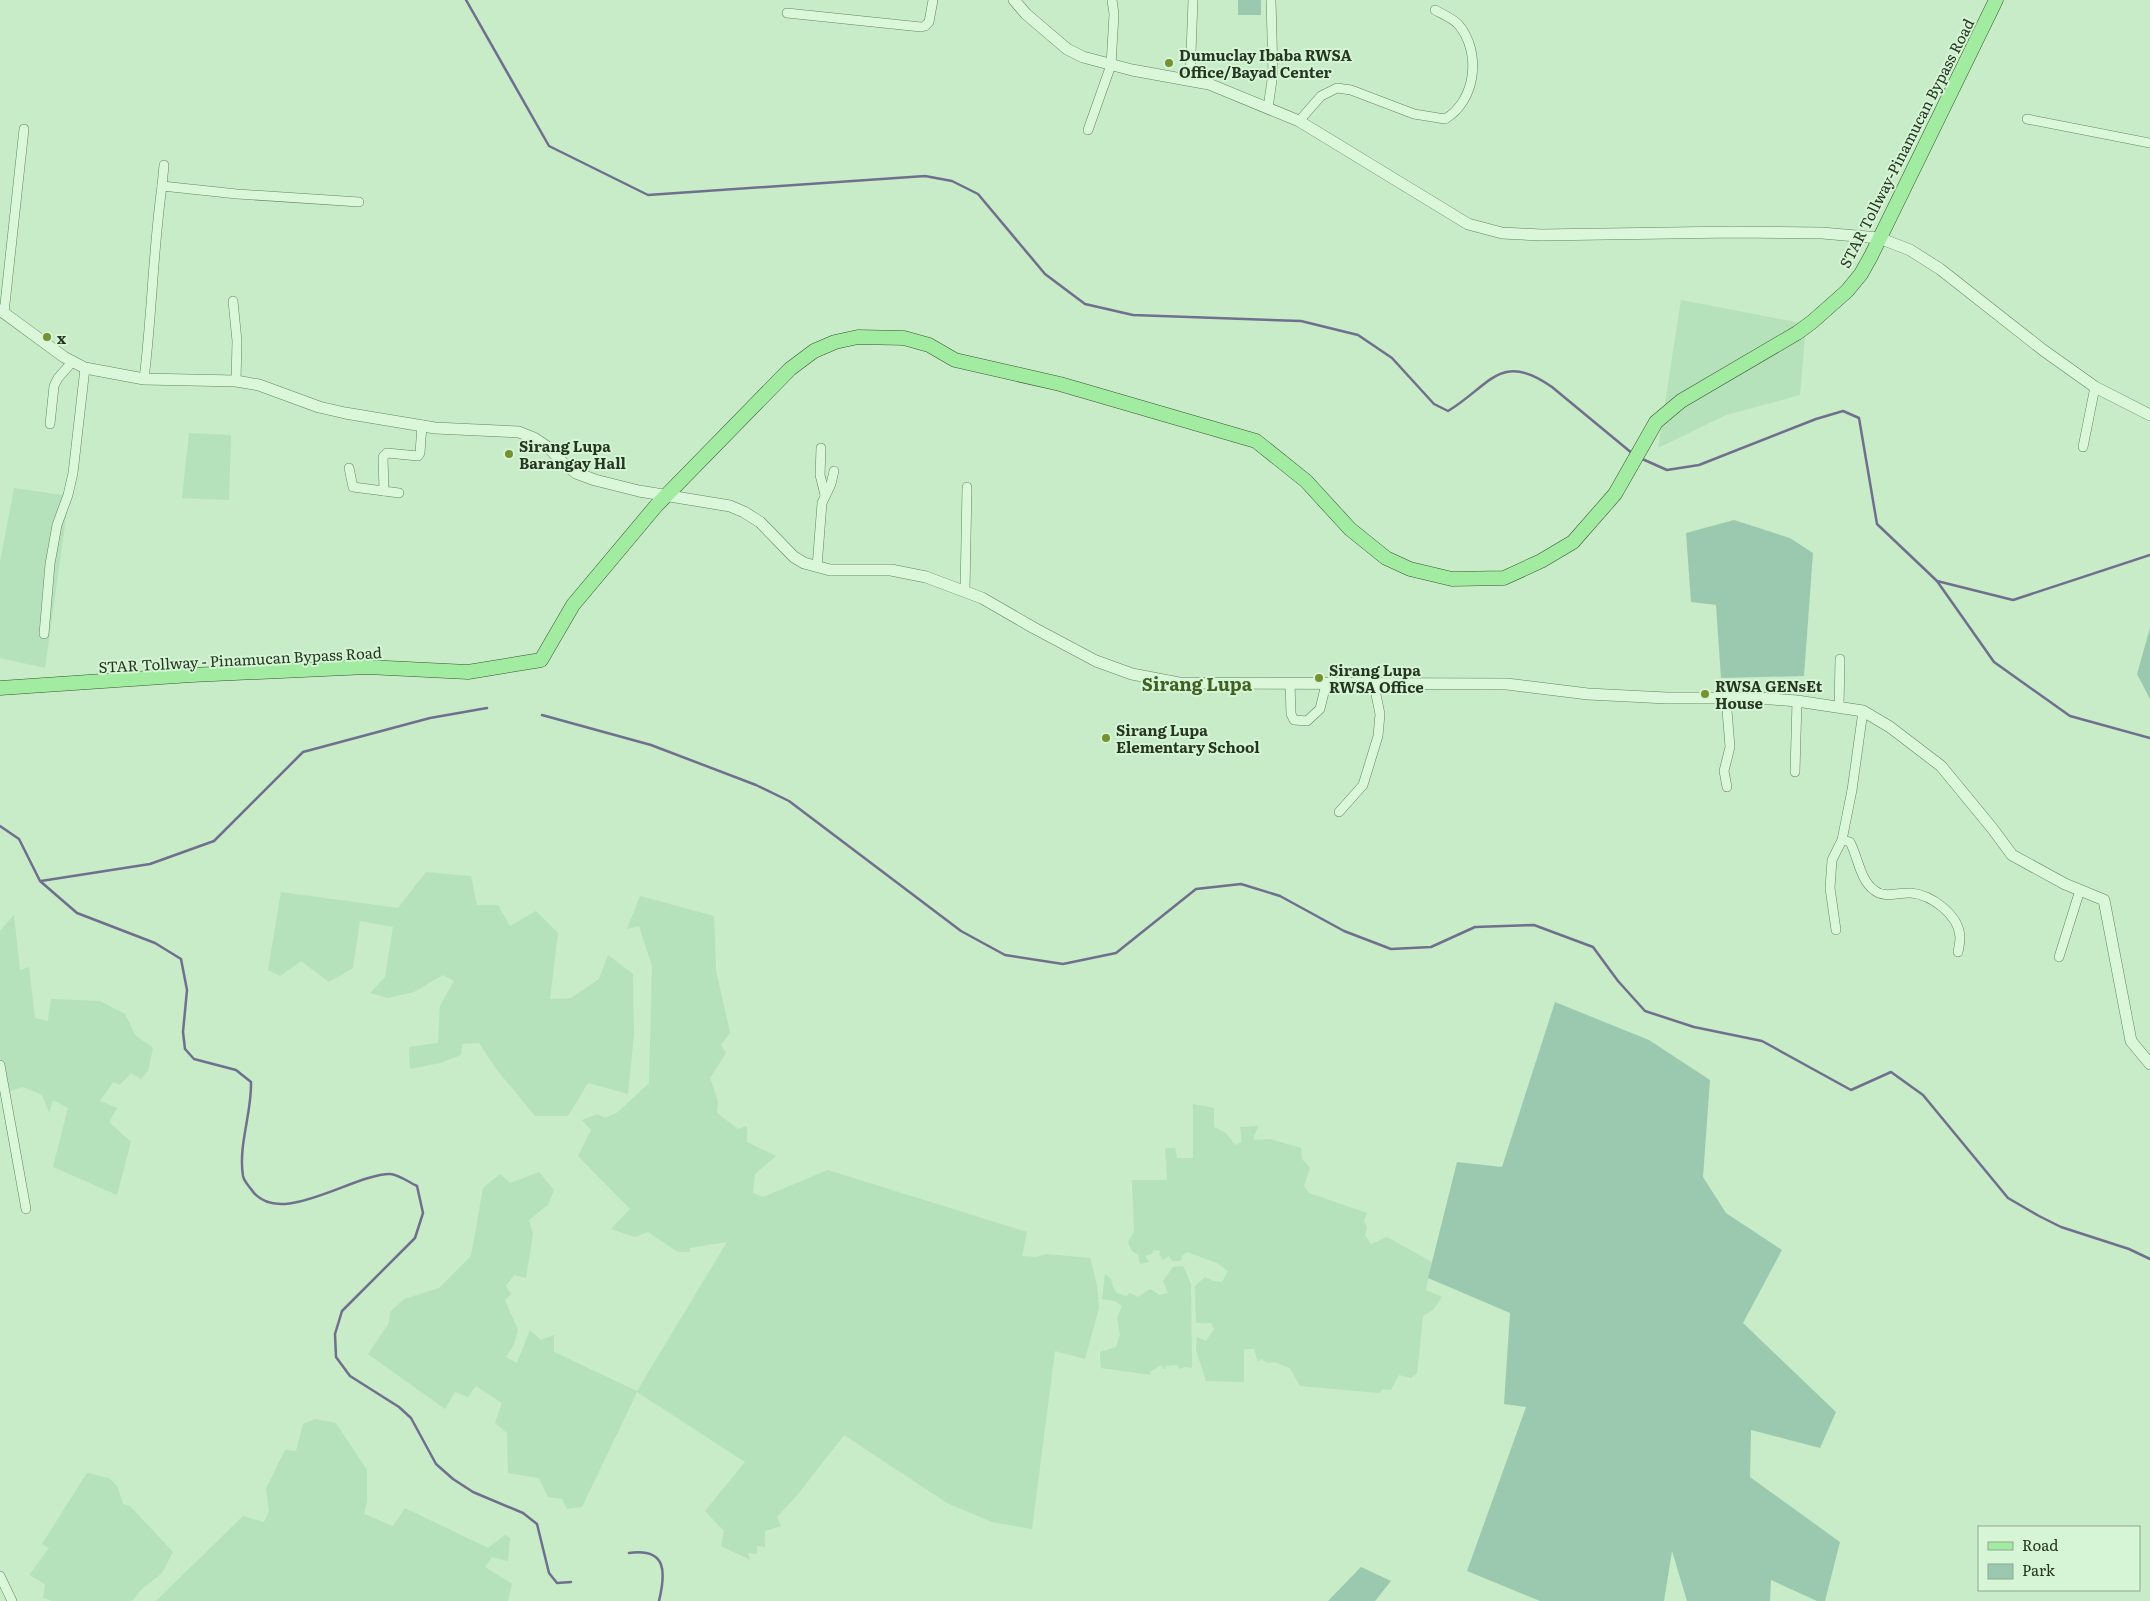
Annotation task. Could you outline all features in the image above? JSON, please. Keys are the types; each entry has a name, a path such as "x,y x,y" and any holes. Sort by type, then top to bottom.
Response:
{"main road":[{"name":"STAR Tollway-Pinamucan Bypass Road","path":"541,660 573,605 666,495 790,369 814,351 835,342 858,337 904,338 929,345 955,360 1060,384 1256,441 1306,481 1350,529 1386,558 1410,569 1452,579 1504,578 1541,561 1573,542 1615,494 1656,422 1681,401 1796,333 1832,306 1847,292 1861,274 1996,0"},
{"name":"STAR Tollway - Pinamucan Bypass Road","path":"0,688 191,675 366,667 468,672 541,660"}],"street":[{"path":"787,13 921,27 929,22 933,0"},
{"path":"1014,0 1026,14 1067,49 1083,57 1111,65 1209,84 1299,121 1468,224 1502,233 1540,236 1677,232 1822,233 1879,238 1910,250 1940,269 2043,350 2095,387 2150,415"},
{"path":"1088,130 1111,65 1114,14 1112,0"},
{"path":"1190,79 1192,0"},
{"path":"1268,108 1272,73 1270,0"},
{"path":"1299,121 1321,96 1327,91 1337,88 1351,90 1414,114 1445,119 1457,112 1464,103 1471,86 1472,60 1466,37 1457,23 1435,10"},
{"path":"2026,119 2150,143"},
{"path":"24,129 2,312 84,368 144,379 236,381 259,385 319,407 422,426 519,432 534,438 576,473 621,487 730,506 760,522 794,557 830,570 892,570 926,577 982,598 1096,661 1132,674 1179,683 1507,684 1588,694 1667,698 1760,698 1797,701 1863,711 1890,727 1941,766 2012,855 2080,890 2104,900 2131,1041 2150,1064"},
{"path":"144,379 157,222 164,165"},
{"path":"162,186 207,192 359,202"},
{"path":"234,301 236,381"},
{"path":"50,424 54,386 72,361"},
{"path":"44,634 50,564 57,526 68,495 73,473 84,368"},
{"path":"2083,447 2095,387"},
{"path":"384,491 382,464 384,454 390,452 418,456 420,454 422,426"},
{"path":"821,448 820,475 825,495"},
{"path":"349,468 353,487 399,493"},
{"path":"818,567 821,514 825,495 831,484 834,471"},
{"path":"965,591 967,487"},
{"path":"1839,707 1840,659"},
{"path":"1290,683 1291,714 1294,720 1299,722 1307,722 1320,709 1326,684"},
{"path":"1339,812 1363,785 1378,736 1380,714 1374,685"},
{"path":"1726,698 1730,747 1729,757 1725,764 1727,787"},
{"path":"1795,772 1797,701"},
{"path":"1836,930 1830,888 1832,860 1842,840 1852,790 1863,711"},
{"path":"1842,840 1850,842 1857,854 1866,882 1875,892 1886,895 1912,893 1923,896 1936,903 1951,916 1958,926 1960,936 1958,952"},
{"path":"2059,957 2080,890"},
{"path":"0,1065 26,1210"},
{"path":"0,1576 12,1601"}],"green space":[{"path":"1238,0 1261,0 1261,15 1238,15"},
{"path":"1681,300 1806,324 1800,395 1726,415 1658,448"},
{"path":"189,433 231,435 229,500 182,498"},
{"path":"14,488 69,496 45,668 0,658 0,562"},
{"path":"1734,520 1790,538 1813,553 1804,676 1721,678 1716,605 1691,602 1686,533"},
{"path":"2150,628 2150,699 2137,674"},
{"path":"426,872 471,876 477,905 498,905 510,926 536,911 558,933 550,999 571,998 599,979 608,955 633,974 634,1034 628,1094 588,1083 568,1116 535,1116 497,1070 479,1043 462,1044 461,1055 440,1063 410,1069 409,1047 438,1043 440,1006 454,981 443,975 414,992 388,998 370,993 385,977 393,927 360,921 353,968 329,982 301,961 280,976 268,970 281,892 398,908"},
{"path":"640,896 714,916 716,971 730,1032 721,1045 726,1053 710,1078 718,1101 717,1113 738,1129 747,1126 747,1142 776,1156 755,1174 753,1193 763,1197 828,1170 1027,1232 1022,1256 1036,1257 1046,1254 1090,1258 1097,1285 1099,1308 1085,1359 1055,1351 1032,1529 992,1522 947,1503 844,1435 799,1493 777,1517 781,1526 765,1531 765,1547 757,1546 757,1554 748,1553 750,1560 721,1546 724,1531 705,1511 745,1462 637,1392 582,1507 567,1509 562,1499 548,1497 539,1478 508,1473 507,1433 495,1423 502,1403 476,1386 468,1397 455,1392 445,1409 368,1354 389,1323 390,1312 404,1299 439,1288 471,1256 483,1188 500,1174 510,1183 539,1172 554,1190 548,1205 529,1220 533,1234 526,1278 514,1275 506,1286 511,1294 505,1300 518,1330 514,1344 506,1357 517,1363 530,1330 541,1340 554,1335 554,1352 637,1391 727,1242 690,1248 690,1252 678,1252 648,1232 635,1237 611,1229 630,1209 578,1156 591,1130 582,1120 597,1114 605,1118 618,1112 649,1083 652,966 639,926 627,929"},
{"path":"14,915 20,970 29,967 35,1018 48,1021 51,999 100,1001 125,1014 135,1035 153,1048 148,1071 141,1079 131,1073 120,1085 113,1082 100,1101 117,1108 109,1122 131,1142 117,1195 53,1167 68,1108 53,1100 49,1113 42,1095 23,1087 6,1092 0,1091 0,931"},
{"path":"1555,1002 1649,1040 1710,1080 1703,1177 1726,1213 1782,1250 1743,1323 1836,1412 1820,1448 1751,1430 1750,1477 1840,1542 1825,1601 1817,1601 1771,1580 1770,1601 1687,1601 1672,1551 1664,1601 1540,1601 1467,1571 1526,1407 1504,1404 1510,1313 1428,1278 1457,1162 1502,1167"},
{"path":"1193,1104 1214,1108 1214,1127 1226,1133 1235,1145 1242,1142 1240,1127 1258,1126 1253,1140 1270,1139 1301,1148 1302,1159 1310,1168 1304,1186 1309,1193 1367,1213 1364,1221 1367,1227 1365,1235 1371,1244 1387,1237 1432,1262 1426,1290 1442,1297 1433,1310 1423,1316 1417,1373 1411,1378 1399,1375 1391,1390 1383,1389 1379,1393 1300,1386 1290,1368 1274,1362 1268,1363 1261,1359 1258,1362 1254,1349 1244,1349 1244,1382 1206,1381 1196,1350 1197,1337 1206,1341 1214,1329 1211,1323 1196,1323 1195,1286 1205,1277 1213,1281 1222,1282 1228,1271 1217,1263 1187,1252 1182,1256 1181,1261 1172,1261 1169,1256 1163,1260 1159,1254 1161,1251 1154,1250 1153,1253 1145,1256 1149,1262 1140,1264 1138,1255 1132,1251 1128,1242 1134,1232 1132,1180 1167,1180 1165,1148 1175,1148 1177,1158 1193,1158"},
{"path":"1183,1266 1191,1284 1192,1368 1185,1367 1180,1369 1177,1365 1165,1366 1166,1369 1164,1369 1161,1365 1150,1372 1151,1375 1101,1368 1100,1352 1116,1347 1120,1335 1117,1318 1122,1306 1115,1301 1102,1299 1105,1274 1111,1279 1117,1293 1126,1296 1130,1293 1138,1297 1150,1289 1159,1295 1168,1293 1163,1281 1173,1267"},
{"path":"315,1419 336,1423 367,1470 367,1501 364,1514 393,1526 405,1508 488,1548 505,1535 510,1538 508,1561 492,1557 485,1567 512,1584 508,1601 156,1601 243,1516 264,1522 269,1511 266,1489 285,1450 296,1451 303,1424"},
{"path":"87,1473 109,1478 117,1486 123,1504 130,1506 173,1552 162,1573 142,1589 132,1601 52,1601 43,1598 45,1584 29,1575 49,1548 42,1544"},
{"path":"1361,1567 1391,1581 1375,1601 1328,1601"}],"waterway":[{"path":"466,0 549,146 648,195 925,176 952,181 978,194 1045,274 1085,304 1133,315 1301,321 1358,335 1392,358 1434,404 1448,411 1496,376 1507,372 1520,372 1534,376 1552,387 1633,454"},
{"path":"1640,458 1667,470 1699,465 1816,419 1843,411 1859,418 1877,524 1937,581 2013,600 2150,555"},
{"path":"1937,581 1994,662 2070,716 2150,738"},
{"path":"41,881 150,864 214,841 303,752 430,718 487,708"},
{"path":"542,715 651,745 756,785 789,801 961,931 1005,955 1063,964 1116,953 1196,889 1241,884 1280,896 1344,931 1391,949 1431,947 1475,927 1534,925 1593,947 1618,981 1645,1011 1694,1027 1762,1041 1851,1090 1891,1072 1923,1095 2008,1198 2061,1227 2129,1249 2150,1259"},
{"path":"0,826 19,839 40,881 77,913 155,943 181,959 187,990 183,1032 185,1049 194,1059 236,1070 251,1082 251,1094 242,1153 243,1176 251,1189 263,1200 279,1204 297,1202 374,1176 390,1174 417,1186 423,1213 415,1238 342,1311 335,1334 336,1357 350,1376 399,1407 411,1418 436,1464 453,1479 473,1492 523,1513 537,1524 549,1573 557,1583 571,1582"},
{"path":"629,1553 641,1552 651,1554 661,1564 663,1581 659,1601"}],"place":[{"name":"Dumuclay Ibaba RWSA Office/Bayad Center","path":"1169,63"},
{"name":"x","path":"47,337"},
{"name":"Sirang Lupa Barangay Hall","path":"509,454"},
{"name":"Sirang Lupa RWSA Office","path":"1319,678"},
{"name":"RWSA GENsEt House","path":"1705,694"},
{"name":"Sirang Lupa Elementary School","path":"1106,738"}],"district":[{"name":"Sirang Lupa","path":"1197,683"}]}
